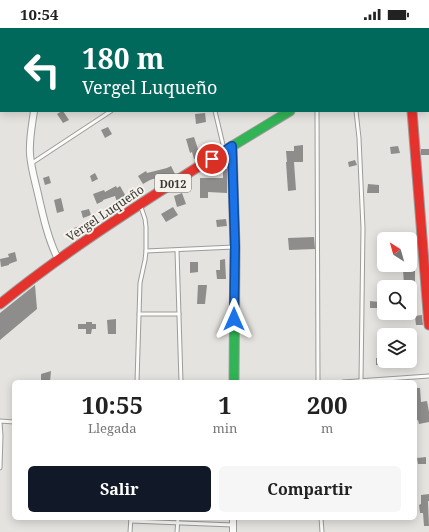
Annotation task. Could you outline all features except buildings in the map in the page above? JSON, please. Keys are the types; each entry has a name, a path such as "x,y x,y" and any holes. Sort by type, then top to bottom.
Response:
{"street":[{"path":"34,112 30,138 30,154 42,210 53,249 58,259"},
{"name":"Vergel Luqueño","path":"0,304 58,259 159,192 288,112"},
{"path":"412,112 429,325"},
{"path":"229,148 235,247 234,380"},
{"path":"233,521 233,532"}],"lane":[{"path":"32,163 109,112"},
{"path":"215,112 229,148"},
{"path":"317,112 318,380"},
{"path":"356,112 359,138 363,228 360,380"},
{"path":"137,380 140,283 146,251 146,227 141,204"},
{"path":"146,251 235,247"},
{"path":"177,250 180,380"},
{"path":"139,314 179,314"},
{"path":"374,380 429,376"},
{"path":"0,468 0,421 12,422"},
{"path":"130,532 131,520 178,523 233,521"},
{"path":"321,520 322,532"},
{"path":"177,532 178,523"}],"traffic: fast":[{"path":"201,165 288,112"},
{"path":"232,146 235,247 234,380"}],"traffic: jam":[{"path":"412,112 429,325"},
{"path":"0,304 73,249 201,165"}],"route":[{"path":"212,159 232,146 235,247 234,319"}]}
